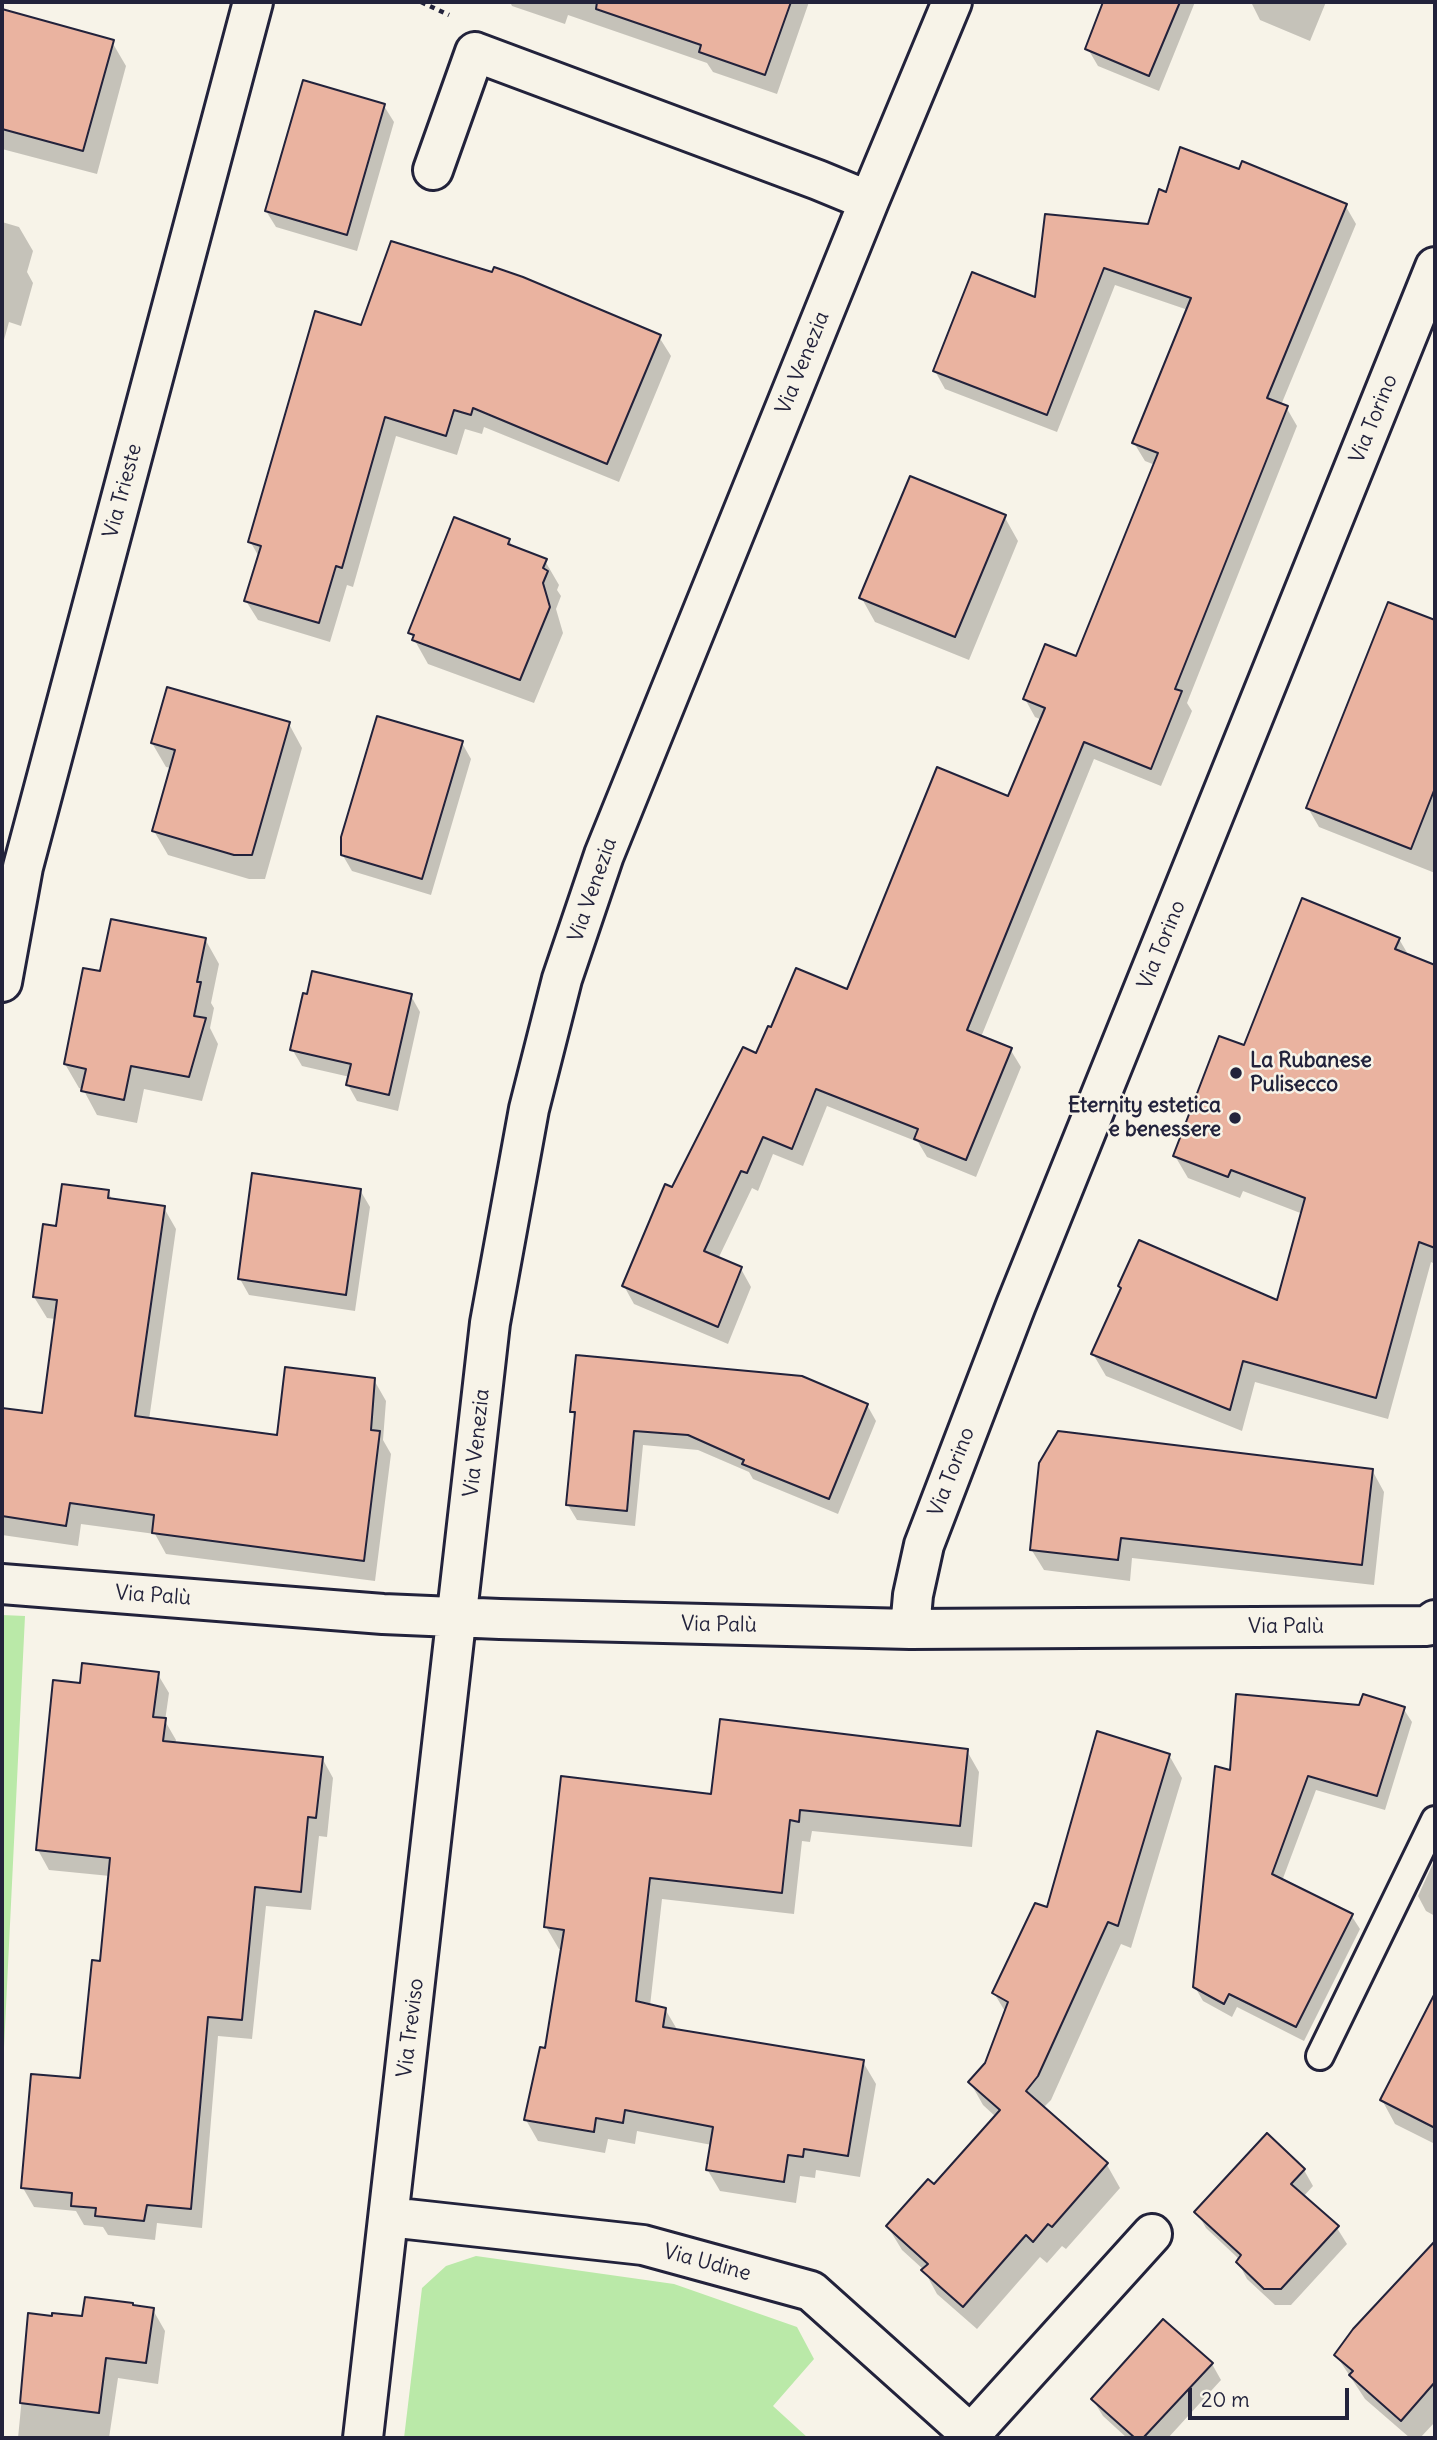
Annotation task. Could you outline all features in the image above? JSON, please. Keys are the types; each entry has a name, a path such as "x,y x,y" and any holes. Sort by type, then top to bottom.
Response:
{"street":[{"name":"Via Trieste","path":"2,982 23,867 253,2"},
{"name":"Via Venezia","path":"457,1618 490,1323 529,1109 562,979 604,855 952,2"},
{"path":"433,170 475,52 869,201"},
{"name":"Via Torino","path":"910,1629 924,1545 1011,1318 1435,267"},
{"name":"Via Palù","path":"2,1584 457,1618 910,1629 1427,1626 1435,1620"},
{"name":"Via Treviso","path":"363,2438 457,1618"},
{"name":"Via Udine","path":"389,2217 643,2245 811,2291 972,2436 1152,2234"}],"lane":[{"path":"1320,2056 1435,1820"}],"path":[{"path":"421,2 453,16"}],"green space":[{"path":"2,1615 25,1616 3,2068 2,2067"},
{"path":"476,2256 674,2284 797,2327 814,2359 773,2406 808,2438 404,2438 422,2288 446,2266"}],"building":[{"path":"597,2 791,2 765,75 699,52 701,45 596,9"},
{"path":"1103,2 1180,2 1149,76 1085,49"},
{"path":"2,9 114,40 83,151 2,129"},
{"path":"303,80 385,104 347,235 265,211"},
{"path":"1180,147 1239,169 1242,161 1347,204 1267,398 1288,406 1175,689 1182,691 1151,769 1084,742 967,1030 1012,1048 966,1160 914,1139 918,1129 816,1089 792,1149 763,1137 747,1173 741,1171 704,1251 742,1267 718,1327 622,1286 665,1184 672,1187 743,1047 756,1053 768,1026 771,1027 796,968 847,989 937,767 1008,796 1045,708 1023,699 1045,644 1076,656 1158,453 1132,443 1191,298 1104,268 1047,415 933,371 972,272 1035,297 1045,214 1148,224 1159,189 1166,192"},
{"path":"391,241 492,272 494,267 523,277 661,335 607,464 473,408 471,415 454,410 446,436 385,417 342,568 336,566 319,623 244,601 261,546 248,542 315,311 361,325"},
{"path":"910,476 1006,515 955,637 859,598"},
{"path":"454,517 510,539 508,544 547,559 543,568 548,571 543,583 550,607 520,680 412,640 414,635 408,633"},
{"path":"1388,602 1435,620 1435,788 1411,849 1306,808"},
{"path":"167,687 290,722 252,855 234,855 152,831 175,750 151,743"},
{"path":"377,716 463,741 422,879 341,855 341,837"},
{"path":"1302,898 1400,938 1395,949 1435,965 1435,1248 1419,1242 1376,1398 1243,1361 1230,1410 1091,1354 1139,1240 1277,1300 1305,1198 1231,1170 1228,1177 1173,1156 1219,1036 1244,1045"},
{"path":"111,919 206,938 197,982 201,982 194,1016 206,1018 189,1077 131,1066 124,1100 81,1091 86,1069 64,1064 83,968 100,971"},
{"path":"312,971 412,994 389,1095 346,1085 351,1064 290,1050 303,993 307,994"},
{"path":"252,1173 361,1189 346,1295 238,1279"},
{"path":"62,1184 109,1190 108,1198 165,1206 135,1416 277,1435 285,1367 375,1378 371,1430 380,1431 364,1561 152,1533 154,1515 70,1503 66,1526 2,1516 2,1408 42,1413 57,1300 33,1297 43,1224 56,1226"},
{"path":"576,1355 802,1376 868,1404 829,1499 742,1464 744,1460 688,1435 634,1431 627,1511 566,1505 575,1412 570,1412"},
{"path":"1058,1431 1373,1469 1362,1565 1121,1538 1118,1560 1030,1550 1039,1463"},
{"path":"82,1663 159,1672 153,1717 166,1718 163,1741 323,1757 316,1818 308,1817 301,1892 255,1887 242,2020 208,2017 191,2209 147,2205 144,2221 95,2216 96,2208 71,2206 72,2193 21,2188 31,2074 80,2078 92,1960 100,1961 110,1858 36,1850 53,1680 80,1683"},
{"path":"1236,1694 1359,1705 1363,1694 1405,1707 1377,1796 1308,1776 1272,1874 1353,1914 1296,2027 1229,1994 1224,2004 1193,1987 1215,1766 1230,1770"},
{"path":"720,1719 968,1749 960,1826 800,1810 799,1822 790,1820 782,1893 650,1878 636,2001 666,2008 663,2027 864,2060 848,2156 804,2149 803,2157 788,2155 784,2182 706,2170 713,2127 625,2110 623,2123 596,2118 594,2132 524,2120 540,2047 545,2048 564,1930 544,1927 561,1776 711,1794"},
{"path":"1097,1731 1170,1754 1118,1926 1108,1922 1038,2076 1026,2091 1108,2163 1052,2227 1048,2224 1033,2242 1026,2235 963,2307 921,2270 928,2264 886,2226 928,2179 934,2184 1000,2110 968,2082 985,2063 1008,2002 992,1993 1035,1903 1047,1907"},
{"path":"1435,1993 1435,2128 1380,2100"},
{"path":"1267,2133 1305,2169 1291,2184 1339,2226 1281,2289 1264,2289 1236,2262 1241,2255 1194,2212"},
{"path":"1435,2241 1435,2382 1401,2421 1349,2375 1353,2371 1334,2355 1353,2329"},
{"path":"85,2297 154,2308 146,2363 106,2358 99,2413 20,2403 28,2313 82,2316"},
{"path":"1163,2319 1213,2363 1143,2438 1135,2438 1091,2399"}],"place":[{"name":"La Rubanese Pulisecco","path":"1236,1073"},
{"name":"Eternity estetica e benessere","path":"1235,1118"}]}
